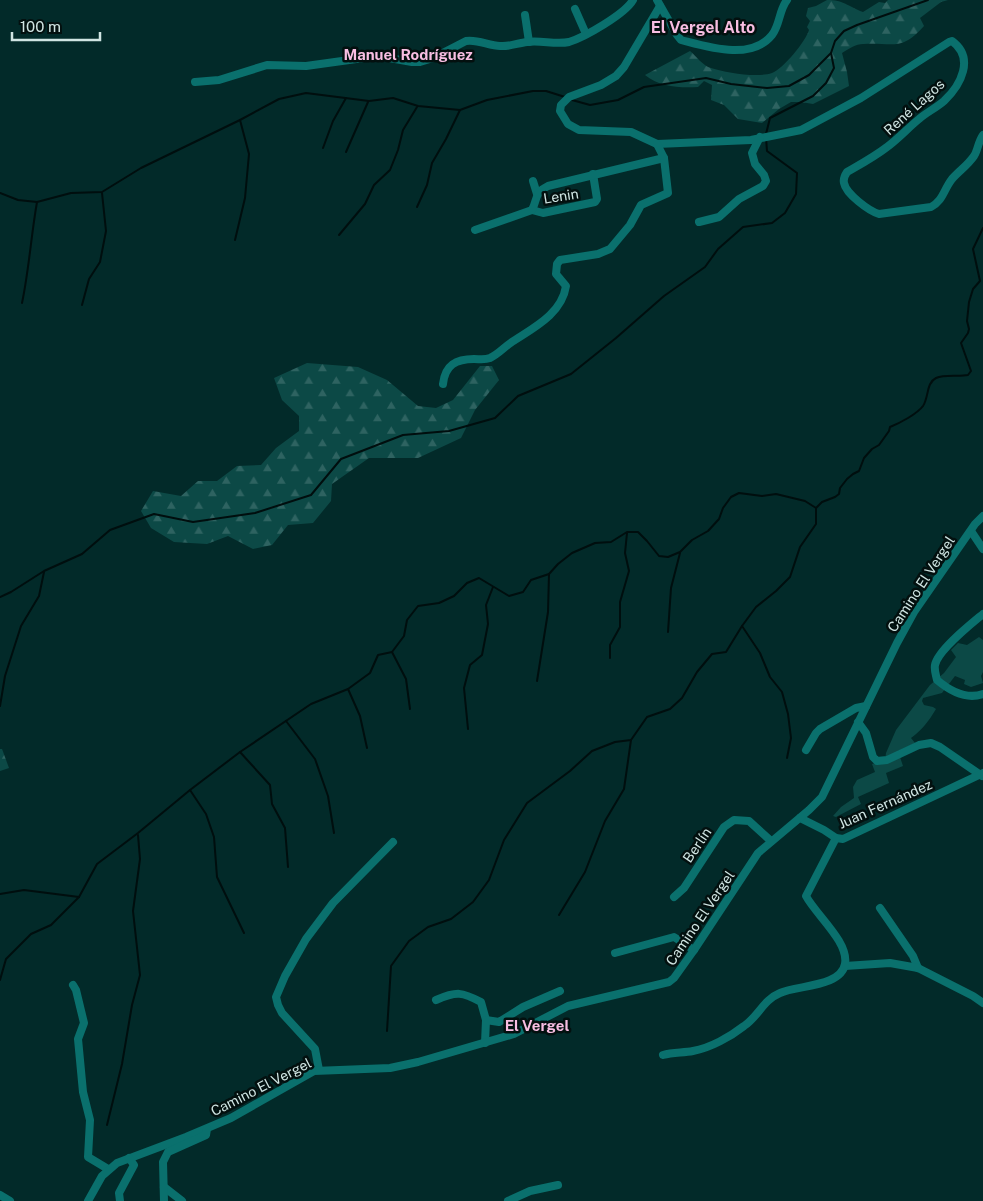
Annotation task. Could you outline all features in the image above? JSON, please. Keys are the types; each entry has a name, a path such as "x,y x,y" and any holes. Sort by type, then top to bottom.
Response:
{"street":[{"path":"195,82 219,80 268,65 319,65 378,56 420,62 472,40 501,46 528,42 568,42 586,34 625,9 633,0"},
{"path":"659,3 681,40 726,51 749,49 762,45 773,34 787,0"},
{"path":"443,384 444,374 455,362 491,357 549,316 565,292 566,286 556,274 557,264 560,260 598,254 610,248 630,226 641,205 668,193 664,158 657,144 631,132 579,130 568,124 560,111 561,105 569,97 601,85 616,76 624,67 659,3"},
{"path":"575,9 586,34"},
{"path":"525,15 528,42"},
{"name":"René Lagos","path":"657,144 751,140 802,130 826,118 952,41 960,49 965,63 959,81 952,92 943,102 920,118 888,147 847,172 844,177 844,183 848,190 872,212 879,214 931,207 942,199 951,181 974,157 978,142 983,135"},
{"path":"699,222 719,217 739,199 764,186 766,181 764,175 755,164 752,153 764,137"},
{"path":"475,230 532,210 537,194 548,186 664,158"},
{"name":"Lenin","path":"532,210 543,213 595,202 597,198 593,174"},
{"path":"533,181 537,194"},
{"name":"Camino El Vergel","path":"88,1201 108,1169 129,1158 207,1129 250,1108 309,1073 319,1070 390,1068 418,1062 514,1034 568,1006 669,982 694,950 758,853 817,803 825,792 914,612 983,516"},
{"path":"971,531 983,548"},
{"path":"983,614 950,644 939,657 935,666 937,680 943,685 960,694 974,697 983,694"},
{"path":"806,750 820,729 856,708 866,706"},
{"path":"858,722 866,733 877,761 887,760 919,745 931,743 940,746 982,774"},
{"name":"Juan Fernández","path":"800,818 836,838 843,839 982,774"},
{"name":"Berlín","path":"674,897 684,888 724,827 734,820 749,821 772,841"},
{"path":"663,1055 693,1051 712,1044 744,1027 774,995 829,981 840,975 846,960 843,948 806,896 836,838"},
{"path":"319,1070 315,1049 282,1013 276,997 285,976 306,939 317,924 333,903 394,842"},
{"path":"880,908 913,956 918,968"},
{"path":"615,953 674,937 694,950"},
{"path":"845,966 890,963 918,968 973,996 983,1004"},
{"path":"72,985 76,990 84,1024 78,1039 83,1092 90,1120 88,1157 108,1169"},
{"path":"486,1020 499,1022 523,1007 560,990"},
{"path":"436,1000 448,994 465,993 482,1002 486,1020 485,1042"},
{"path":"164,1201 163,1162 168,1152 206,1135 207,1129"},
{"path":"120,1201 119,1193 134,1165 129,1158"},
{"path":"508,1201 530,1191 558,1185"},
{"path":"164,1187 182,1201"},
{"path":"0,1195 10,1201"}],"green space":[{"path":"827,0 842,2 863,12 879,2 885,3 888,0 948,0 941,2 920,18 924,26 903,43 860,44 842,53 849,86 813,104 791,102 762,123 738,119 724,105 711,100 712,85 704,81 698,87 677,87 657,82 645,75 690,51 705,65 717,70 750,75 772,73 788,61 807,35 809,30 807,27 810,21 806,16 808,8"},
{"path":"307,363 358,367 387,380 418,406 436,408 453,400 480,366 492,366 499,380 475,410 461,438 418,458 369,458 332,484 331,501 313,523 288,525 272,545 253,549 228,536 207,544 174,542 151,528 141,511 153,491 181,496 198,481 217,481 237,466 261,465 276,448 299,431 299,416 282,400 274,378"},
{"path":"979,637 983,640 983,672 981,676 983,683 971,687 964,684 965,680 955,676 942,693 923,698 924,705 936,709 919,732 911,738 915,743 898,751 903,766 886,773 889,783 858,797 861,804 836,817 833,816 841,807 854,798 853,787 857,780 875,772 872,764 885,760 896,730 930,685 944,673 956,657 951,650 958,643 967,645"},
{"path":"0,749 2,749 9,768 0,771"}],"waterway":[{"path":"766,134 770,118 813,96 826,83 834,68 831,53 835,41 844,31 928,0"},
{"path":"572,100 590,105 618,100 644,87 706,78 731,84 767,88 789,86 809,75 831,53"},
{"path":"0,193 18,200 37,202 71,193 102,192 141,168 279,99 306,93 369,101 393,98 418,106 460,110 487,100 533,91 546,91 565,97"},
{"path":"323,148 333,121 346,98"},
{"path":"346,152 368,102"},
{"path":"339,235 365,204 374,185 390,170 403,130 417,107"},
{"path":"417,207 427,185 432,163 460,110"},
{"path":"235,240 245,198 249,154 240,120"},
{"path":"0,597 44,571 82,554 110,530 154,514 193,522 255,513 311,495 341,459 403,435 449,431 495,418 518,396 571,374 664,296 705,267 718,249 743,227 772,223 785,213 796,194 797,173 767,151 766,138"},
{"path":"82,305 89,279 100,262 106,231 102,193"},
{"path":"22,303 37,202"},
{"path":"387,1031 391,966 409,941 428,927 451,919 473,902 489,880 504,840 527,803 570,771 592,751 615,742 631,740 647,717 670,709 682,698 697,672 712,654 726,652 756,607 790,577 800,547 816,524 816,508 822,502 839,494 840,488 847,479 859,471 864,458 872,449 879,445 890,427 908,418 923,406 933,380 944,376 968,375 971,371 961,343 969,329 967,321 969,302 973,289 980,281 973,249 983,228"},
{"path":"0,980 6,959 31,934 51,925 79,897 97,864 240,752 311,704 348,689 370,673 378,655 392,652 404,636 407,620 418,606 439,603 454,596 467,583 479,578 509,596 523,592 531,580 549,574 572,553 595,543 611,542 627,532 638,532 659,556 668,557 680,552 692,540 708,531 719,519 723,508 731,497 739,493 762,496 776,494 805,501 816,508"},
{"path":"610,658 610,645 620,627 620,602 629,571 625,553 627,533"},
{"path":"668,632 671,588 680,553"},
{"path":"0,706 5,676 21,626 39,596 44,572"},
{"path":"537,681 548,612 549,574"},
{"path":"468,729 464,688 470,665 482,655 488,624 486,605 493,587"},
{"path":"742,626 760,653 770,677 782,692 788,714 791,738 787,758"},
{"path":"392,652 406,679 410,709"},
{"path":"348,689 360,716 367,748"},
{"path":"286,721 315,759 328,796 334,833"},
{"path":"559,915 585,872 605,821 624,789 631,740"},
{"path":"240,752 270,785 272,804 285,828 288,867"},
{"path":"190,790 206,814 214,837 217,877 244,933"},
{"path":"107,1125 122,1064 132,1005 140,975 133,911 140,859 138,835"},
{"path":"0,894 24,890 79,897"}],"district":[{"name":"El Vergel Alto","path":"703,27"},
{"name":"Manuel Rodríguez","path":"408,54"},
{"name":"El Vergel","path":"537,1025"}]}
